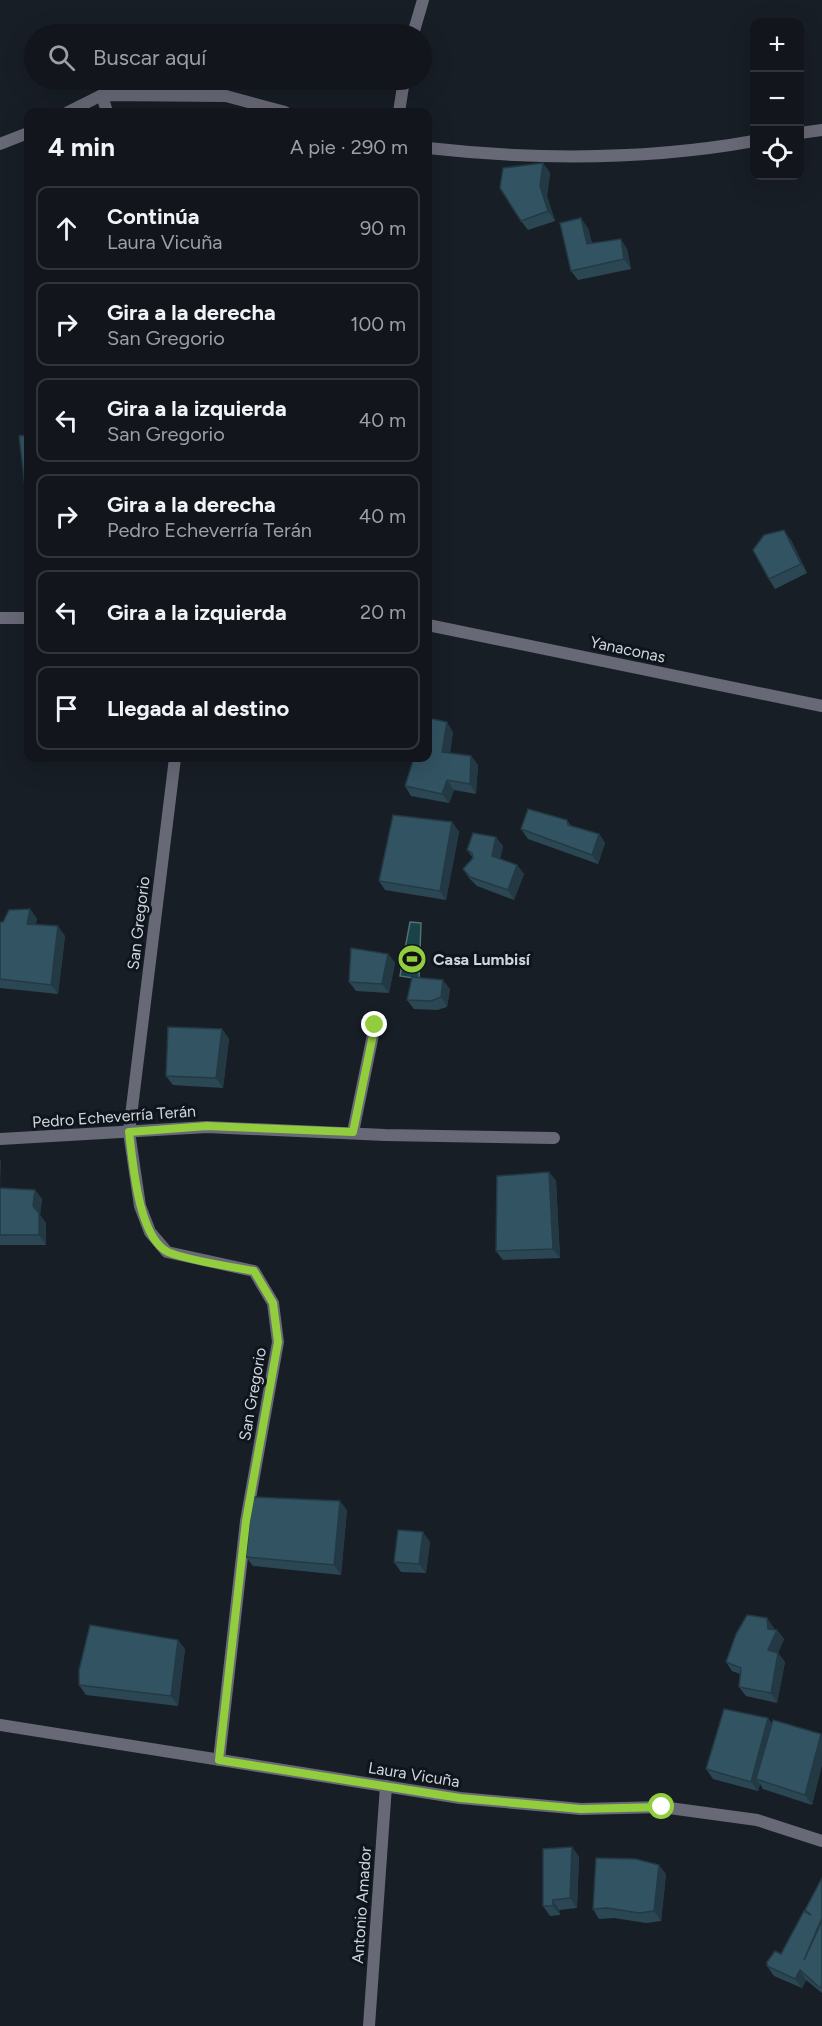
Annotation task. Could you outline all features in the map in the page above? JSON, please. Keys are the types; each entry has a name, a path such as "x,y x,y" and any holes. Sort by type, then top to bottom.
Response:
{"street":[{"path":"416,24 423,0"},
{"path":"400,108 402,90"},
{"path":"76,108 102,95 226,96 270,108"},
{"path":"102,95 106,108"},
{"path":"804,132 822,130"},
{"path":"0,144 24,135"},
{"path":"432,148 495,156 612,155 750,141"},
{"path":"0,618 24,618"},
{"name":"Yanaconas","path":"432,626 822,706"},
{"name":"San Gregorio","path":"175,762 129,1132 140,1206 150,1232 167,1252 254,1271 273,1303 278,1342 246,1521 219,1760"},
{"path":"353,1132 375,1025"},
{"name":"Pedro Echeverría Terán","path":"0,1139 207,1126 353,1132 385,1136 554,1138"},
{"name":"Laura Vicuña","path":"0,1725 460,1798 581,1809 662,1807 757,1820 822,1841"},
{"name":"Antonio Amador","path":"369,2026 386,1786"}],"shaded area":[{"name":"Casa Lumbisí","path":"410,922 421,923 419,979 400,976"}],"building":[{"path":"543,163 540,186 548,211 521,221 500,188 503,168"},
{"path":"581,218 587,244 621,239 624,259 571,271 560,223"},
{"path":"24,435 24,478 19,436"},
{"path":"784,530 801,564 769,579 753,550 764,535"},
{"path":"432,719 447,722 442,752 471,756 470,784 447,780 442,794 405,786 413,762 432,762"},
{"path":"528,809 567,820 568,825 599,834 592,855 521,829"},
{"path":"393,815 452,822 440,891 379,881"},
{"path":"473,833 496,837 492,856 517,865 508,890 470,877 463,869 473,858 472,853 467,850"},
{"path":"30,909 27,924 58,926 51,985 0,979 0,922 3,922 9,910"},
{"path":"351,948 388,954 382,984 349,982"},
{"path":"412,977 443,980 441,997 431,1001 407,1000"},
{"path":"168,1027 222,1029 216,1078 166,1076"},
{"path":"549,1172 553,1249 496,1251 497,1176"},
{"path":"0,1188 35,1190 33,1206 39,1213 39,1235 0,1235"},
{"path":"252,1497 340,1501 334,1565 246,1557"},
{"path":"398,1530 423,1532 419,1564 394,1562"},
{"path":"747,1615 767,1618 768,1629 777,1630 768,1650 778,1653 771,1693 739,1687 741,1668 726,1662 736,1634"},
{"path":"90,1625 178,1640 171,1696 79,1685 79,1670"},
{"path":"724,1709 768,1718 751,1782 706,1769"},
{"path":"773,1720 821,1734 805,1795 756,1779"},
{"path":"572,1847 570,1898 553,1900 553,1906 543,1906 543,1849"},
{"path":"596,1858 636,1859 659,1865 654,1911 639,1913 607,1908 593,1909"},
{"path":"822,1878 822,1921 822,1987 819,1987 800,1970 795,1979 767,1966 767,1962 775,1951 781,1954 804,1911 811,1915 805,1910","holes":["821,1920 822,1921 804,1960"]}],"place":[{"name":"Casa Lumbisí","path":"412,959"}],"route":[{"path":"375,1025 353,1132 207,1126 129,1132 140,1206 150,1232 167,1252 254,1271 273,1303 278,1342 246,1521 219,1760 460,1798 581,1809 662,1807"}]}
